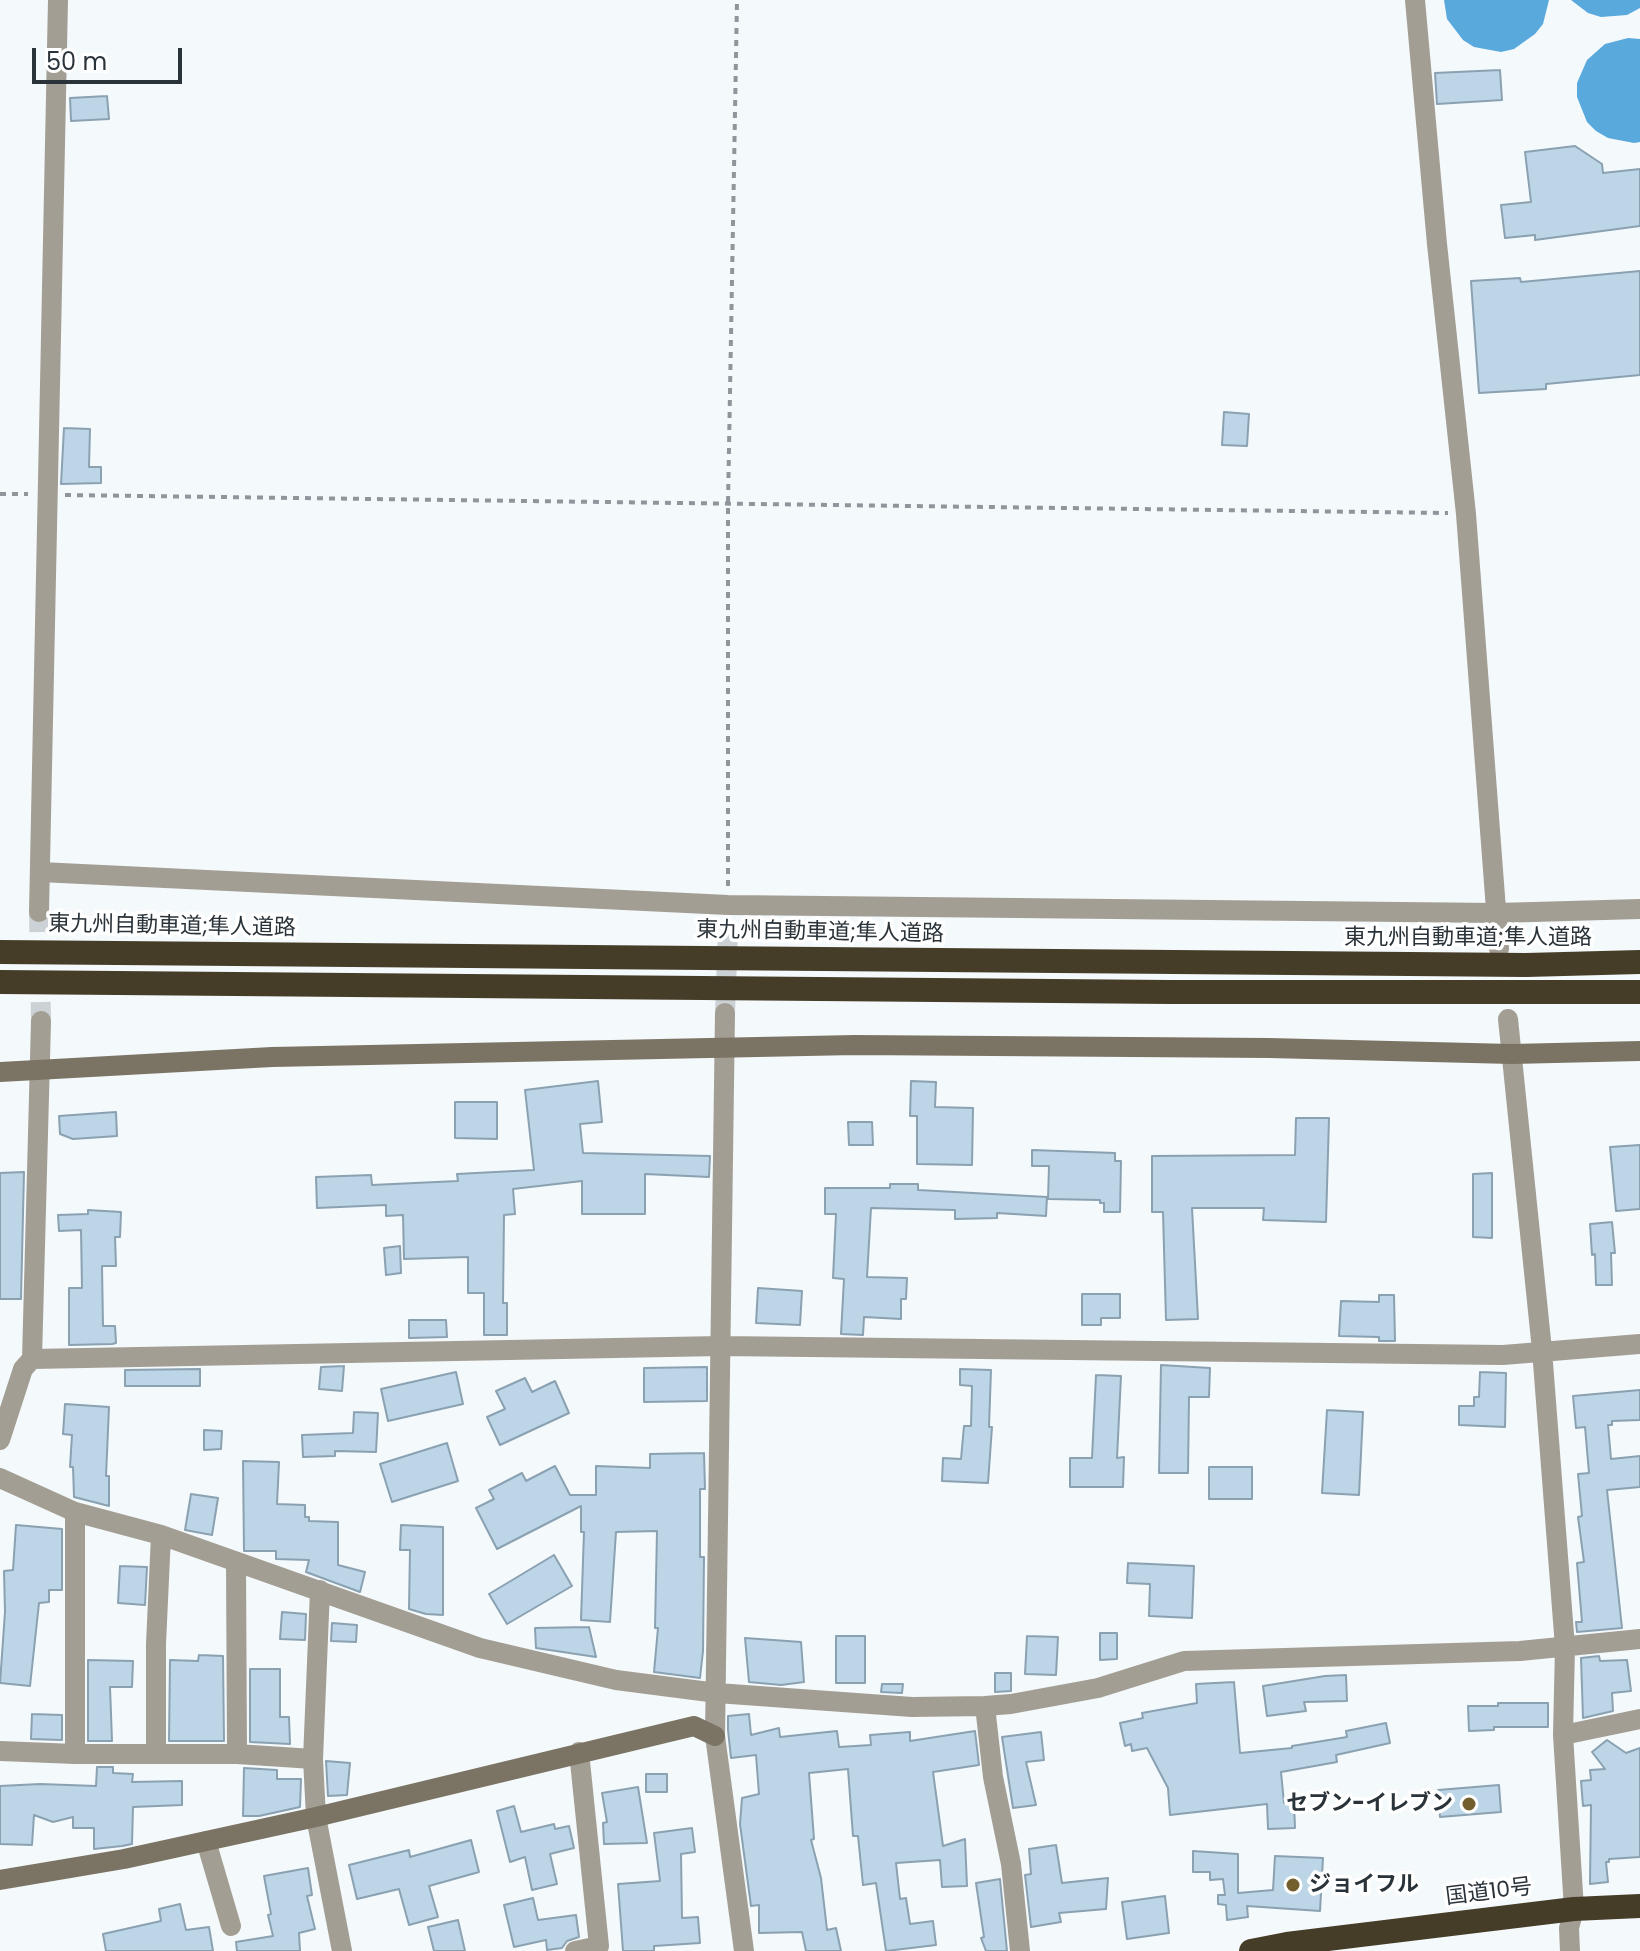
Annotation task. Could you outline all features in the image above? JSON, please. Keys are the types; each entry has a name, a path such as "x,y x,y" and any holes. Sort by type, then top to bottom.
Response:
{"highway":[{"name":"東九州自動車道;隼人道路","path":"0,952 1526,965 1640,962"},
{"path":"0,982 1155,992 1640,992"},
{"name":"国道10号","path":"1251,1951 1574,1909 1640,1906"}],"street":[{"path":"39,912 58,0"},
{"path":"1415,0 1466,514 1499,949"},
{"path":"40,872 728,905 1497,913 1640,909"},
{"path":"725,1013 715,1736 744,1951"},
{"path":"1508,1019 1542,1350 1565,1647 1563,1735 1574,1909 1569,1928 1570,1951"},
{"path":"0,1440 4,1403 32,1359 41,1021"},
{"path":"0,1072 272,1057 855,1045 1253,1048 1512,1054 1640,1051"},
{"path":"32,1359 721,1346 1487,1355 1640,1344"},
{"path":"0,1478 75,1512 161,1535 480,1648 616,1680 717,1693 912,1707 985,1706 1098,1688 1184,1661 1565,1647 1640,1639"},
{"path":"75,1512 75,1754"},
{"path":"156,1754 156,1644 161,1535"},
{"path":"236,1563 237,1754"},
{"path":"320,1590 313,1759 316,1817 342,1951"},
{"path":"985,1706 993,1777 1011,1864 1020,1951"},
{"path":"1563,1735 1640,1719"},
{"path":"0,1880 38,1875 316,1817 694,1726 715,1736"},
{"path":"0,1751 237,1754 313,1759"},
{"path":"575,1951 599,1946 579,1752"},
{"path":"206,1841 231,1926"}],"path":[{"path":"728,905 728,504 737,0"},
{"path":"0,494 1466,514"}],"water":[{"path":"1444,0 1549,0 1543,24 1535,34 1514,49 1501,52 1474,47 1463,40 1447,19"},
{"path":"1571,0 1640,0 1640,8 1627,15 1601,17 1588,13"},
{"path":"1628,38 1640,39 1640,142 1634,143 1608,138 1596,131 1587,122 1577,97 1577,83 1587,60 1605,44"}],"building":[{"path":"1500,70 1502,100 1437,104 1435,73"},
{"path":"107,96 109,119 71,121 70,98"},
{"path":"1575,146 1602,164 1603,173 1640,169 1640,226 1535,240 1535,235 1505,238 1501,205 1531,202 1525,152"},
{"path":"1640,271 1640,375 1546,384 1546,389 1479,393 1471,281 1520,278 1521,282"},
{"path":"1224,412 1249,414 1247,446 1222,445"},
{"path":"64,428 90,429 89,467 101,467 101,483 61,484"},
{"path":"598,1081 602,1122 580,1124 583,1153 710,1156 709,1177 645,1174 645,1214 582,1214 582,1181 513,1189 515,1214 504,1215 503,1303 507,1303 507,1335 484,1335 484,1293 468,1293 468,1257 404,1259 403,1215 386,1216 386,1205 317,1208 316,1177 371,1175 372,1185 458,1181 457,1174 534,1170 525,1090"},
{"path":"911,1081 936,1082 935,1107 973,1108 972,1165 917,1164 917,1116 910,1116"},
{"path":"455,1102 497,1102 497,1139 455,1138"},
{"path":"116,1112 117,1136 73,1139 60,1134 59,1116"},
{"path":"1296,1118 1329,1118 1326,1222 1263,1220 1264,1208 1192,1208 1198,1319 1166,1320 1163,1212 1152,1212 1152,1156 1295,1155"},
{"path":"848,1122 872,1122 873,1145 849,1145"},
{"path":"1640,1145 1640,1209 1616,1211 1610,1147"},
{"path":"1032,1150 1115,1153 1115,1161 1121,1161 1120,1212 1104,1212 1104,1203 1100,1200 1048,1199 1049,1166 1032,1166"},
{"path":"24,1172 21,1299 0,1299 0,1173"},
{"path":"1492,1173 1492,1238 1473,1237 1473,1174"},
{"path":"890,1184 918,1184 918,1190 1047,1197 1046,1216 997,1213 997,1218 955,1219 955,1210 871,1208 867,1277 907,1278 906,1299 901,1299 901,1319 864,1317 863,1335 841,1334 844,1279 833,1278 836,1214 825,1214 825,1188 890,1188"},
{"path":"88,1210 121,1212 120,1237 115,1237 116,1266 102,1266 103,1326 115,1326 116,1343 69,1345 69,1288 82,1288 81,1230 59,1231 58,1215 88,1214"},
{"path":"1612,1222 1615,1253 1611,1253 1612,1285 1596,1285 1590,1224"},
{"path":"400,1246 401,1273 386,1275 384,1248"},
{"path":"758,1288 802,1291 800,1325 756,1323"},
{"path":"1082,1294 1120,1294 1120,1318 1101,1318 1101,1325 1082,1325"},
{"path":"1379,1295 1394,1295 1395,1341 1379,1341 1379,1337 1339,1336 1341,1301 1379,1302"},
{"path":"409,1320 446,1320 447,1337 409,1338"},
{"path":"1161,1365 1210,1368 1209,1397 1189,1397 1188,1473 1159,1473"},
{"path":"344,1366 342,1391 319,1389 321,1367"},
{"path":"707,1367 707,1401 644,1402 644,1368"},
{"path":"200,1369 200,1386 125,1386 125,1370"},
{"path":"960,1369 991,1370 989,1427 992,1427 988,1483 942,1481 943,1458 961,1459 964,1426 971,1426 972,1386 960,1385"},
{"path":"456,1372 463,1404 388,1421 381,1389"},
{"path":"1480,1372 1506,1373 1505,1427 1459,1425 1459,1406 1474,1406 1474,1397 1479,1397"},
{"path":"1096,1375 1121,1376 1117,1458 1124,1457 1123,1487 1070,1487 1070,1458 1092,1458"},
{"path":"525,1378 532,1392 555,1381 569,1413 500,1445 487,1417 505,1409 496,1391"},
{"path":"1640,1390 1640,1420 1612,1421 1612,1425 1608,1425 1611,1459 1640,1456 1640,1487 1607,1490 1622,1628 1577,1632 1576,1622 1582,1622 1577,1563 1584,1562 1578,1517 1582,1516 1578,1474 1589,1473 1585,1427 1576,1428 1573,1396"},
{"path":"65,1404 109,1407 106,1476 109,1476 109,1506 74,1497 73,1467 70,1467 72,1435 63,1434"},
{"path":"1327,1410 1363,1412 1359,1495 1322,1493"},
{"path":"354,1412 378,1413 376,1452 335,1451 335,1456 303,1457 302,1435 353,1433"},
{"path":"204,1430 222,1431 221,1449 204,1450"},
{"path":"447,1443 458,1481 392,1502 380,1464"},
{"path":"704,1453 705,1489 700,1489 700,1557 704,1557 700,1678 654,1672 658,1628 655,1628 657,1531 616,1532 610,1622 581,1620 584,1532 581,1532 581,1506 497,1549 476,1508 494,1499 489,1490 522,1473 526,1481 555,1466 570,1495 596,1495 596,1466 650,1468 650,1454"},
{"path":"243,1461 279,1462 277,1504 305,1505 305,1517 309,1517 309,1521 338,1522 338,1565 365,1572 360,1592 306,1572 309,1560 276,1559 276,1551 244,1551"},
{"path":"1209,1467 1252,1467 1252,1499 1209,1499"},
{"path":"191,1494 218,1498 212,1535 185,1530"},
{"path":"16,1525 62,1529 62,1590 49,1590 49,1602 39,1603 30,1686 0,1683 5,1612 4,1571 13,1570"},
{"path":"401,1525 443,1527 443,1615 409,1609 410,1550 400,1550"},
{"path":"554,1555 572,1586 507,1624 489,1594"},
{"path":"1128,1563 1194,1566 1192,1618 1149,1616 1150,1584 1127,1583"},
{"path":"120,1566 147,1567 145,1605 118,1603"},
{"path":"282,1612 306,1614 305,1640 280,1639"},
{"path":"332,1623 357,1625 356,1642 331,1641"},
{"path":"589,1627 596,1657 536,1648 535,1628"},
{"path":"1100,1633 1117,1633 1117,1659 1100,1660"},
{"path":"836,1636 865,1636 865,1683 836,1683"},
{"path":"1027,1636 1058,1637 1056,1675 1025,1674"},
{"path":"745,1638 801,1642 804,1682 781,1685 749,1682"},
{"path":"199,1655 223,1656 224,1741 169,1741 170,1660 198,1661"},
{"path":"1599,1656 1600,1661 1627,1660 1631,1691 1612,1693 1613,1711 1583,1718 1581,1658"},
{"path":"88,1660 133,1661 132,1687 110,1687 112,1741 88,1741"},
{"path":"250,1669 280,1669 280,1717 289,1717 290,1744 250,1742"},
{"path":"995,1673 1011,1673 1011,1691 995,1692"},
{"path":"1346,1675 1347,1701 1304,1702 1306,1711 1267,1716 1263,1686"},
{"path":"1234,1682 1240,1753 1292,1748 1347,1737 1346,1731 1386,1723 1390,1743 1336,1755 1337,1762 1281,1772 1284,1803 1294,1802 1295,1828 1268,1829 1267,1804 1170,1815 1168,1788 1147,1748 1132,1751 1131,1744 1125,1746 1120,1723 1143,1718 1142,1713 1197,1703 1196,1684"},
{"path":"882,1684 903,1684 902,1693 881,1692"},
{"path":"1498,1703 1548,1703 1548,1727 1494,1727 1494,1730 1469,1731 1468,1706 1498,1706"},
{"path":"32,1714 62,1715 62,1740 31,1739"},
{"path":"749,1714 751,1735 779,1728 780,1737 837,1731 839,1747 871,1745 870,1735 910,1732 910,1741 975,1731 979,1765 933,1772 943,1846 965,1839 967,1886 942,1887 940,1860 896,1863 900,1899 906,1898 910,1924 933,1921 936,1945 886,1951 876,1883 863,1885 858,1836 853,1836 848,1769 809,1773 814,1839 811,1840 821,1878 827,1930 836,1928 841,1951 806,1951 802,1932 759,1933 759,1905 751,1906 740,1824 742,1798 759,1794 756,1755 731,1758 728,1730 728,1716"},
{"path":"1041,1732 1044,1760 1026,1762 1036,1805 1013,1808 1002,1737"},
{"path":"1607,1740 1626,1753 1640,1748 1640,1857 1609,1859 1606,1862 1608,1882 1590,1884 1591,1805 1583,1806 1581,1781 1591,1780 1590,1770 1605,1769 1592,1752"},
{"path":"326,1761 350,1763 347,1795 328,1796"},
{"path":"97,1767 113,1767 113,1773 133,1774 132,1782 182,1781 182,1805 133,1807 132,1844 94,1849 94,1828 73,1828 73,1817 53,1822 34,1815 32,1845 0,1844 0,1786 96,1786"},
{"path":"244,1768 277,1770 277,1779 301,1779 300,1807 259,1816 243,1816"},
{"path":"646,1774 667,1774 667,1792 646,1792"},
{"path":"1499,1785 1501,1812 1440,1817 1438,1790"},
{"path":"638,1787 647,1843 604,1844 603,1823 607,1822 602,1793"},
{"path":"514,1806 521,1832 554,1824 555,1829 569,1826 574,1848 550,1854 557,1884 532,1890 525,1857 510,1862 497,1811"},
{"path":"692,1828 695,1852 681,1854 682,1918 698,1917 700,1943 654,1946 654,1951 623,1951 618,1884 660,1881 654,1833"},
{"path":"471,1840 479,1872 429,1886 438,1917 409,1925 399,1889 357,1899 349,1865 409,1850 410,1857"},
{"path":"1056,1845 1062,1883 1108,1878 1106,1909 1059,1913 1061,1922 1031,1927 1025,1875 1031,1874 1029,1849"},
{"path":"1193,1851 1238,1854 1238,1893 1273,1890 1275,1856 1323,1858 1320,1911 1247,1906 1248,1917 1227,1920 1226,1905 1218,1904 1218,1895 1225,1895 1223,1879 1210,1880 1210,1872 1193,1872"},
{"path":"308,1868 312,1895 307,1896 315,1929 299,1933 300,1951 237,1951 236,1942 273,1936 264,1876"},
{"path":"1000,1879 1007,1951 986,1951 981,1938 984,1937 976,1883"},
{"path":"1165,1896 1169,1933 1127,1939 1122,1902"},
{"path":"533,1898 538,1920 576,1915 579,1937 567,1941 562,1948 547,1950 546,1940 514,1947 504,1905"},
{"path":"180,1904 186,1930 209,1927 213,1951 106,1951 103,1934 161,1921 159,1909"},
{"path":"458,1920 465,1951 434,1951 428,1927"}],"tunnel":[{"path":"39,912 41,1021"},
{"path":"725,1013 728,931"}],"place":[{"name":"セブン-イレブン","path":"1469,1804"},
{"name":"ジョイフル","path":"1293,1885"}]}
